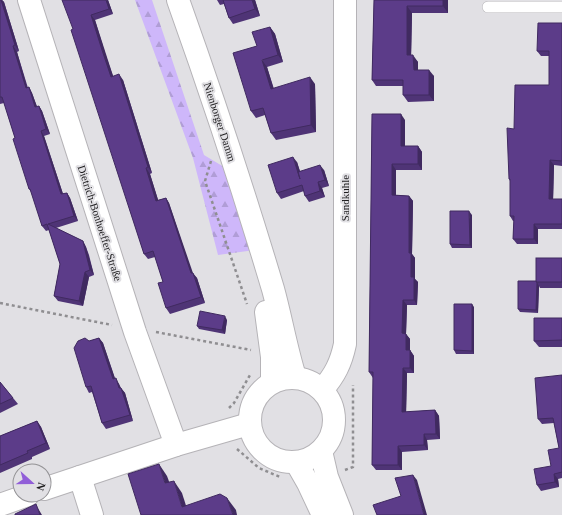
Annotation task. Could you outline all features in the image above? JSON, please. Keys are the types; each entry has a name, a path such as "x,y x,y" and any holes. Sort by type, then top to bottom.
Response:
{"street":[{"name":"Dietrich-Bonhoeffer-Straße","path":"29,0 135,332 176,445"},
{"name":"Nienborger Damm","path":"178,0 208,83 260,245 278,305 295,377"},
{"name":"Sandkuhle","path":"322,390 337,371 342,360 345,344 345,0"},
{"name":"Nienborger Damm","path":"260,245 272,357 272,382"},
{"path":"282,377 295,377 314,384 322,390 330,401 334,414 330,440 321,451 296,462 277,460 267,455 259,447 253,437 249,424 250,413 254,401 261,390 282,377"},
{"path":"52,486 176,445 249,424"},
{"path":"321,451 318,480 323,515"},
{"path":"296,462 318,480 342,515"},
{"path":"80,477 92,515"},
{"path":"0,505 12,501"}],"lane":[{"path":"488,7 562,7"}],"path":[{"path":"212,157 205,180 247,305"},
{"path":"272,357 259,360 234,403 224,411 230,444 259,468 286,480 296,487 353,467 353,384 337,371"}],"green space":[{"path":"135,0 152,0 204,155 224,167 255,250 218,255 193,158"}],"building":[{"path":"0,0 15,45 13,46 26,88 29,87 35,107 39,106 46,129 41,131 61,194 67,193 74,216 48,224 83,241 90,270 85,272 79,301 54,296 60,264 47,224 42,226 13,139 15,138 2,97 0,97"},
{"path":"62,0 106,0 109,9 91,15 102,50 111,77 119,74 148,167 146,168 156,201 166,198 191,273 193,273 201,297 166,308 158,283 163,282 153,251 144,254 71,30 73,29"},
{"path":"223,0 252,0 255,9 229,18"},
{"path":"374,0 443,0 443,6 407,6 407,55 413,55 414,70 429,70 429,95 403,95 403,80 372,80"},
{"path":"538,23 562,23 562,161 550,160 549,199 562,199 562,224 534,224 534,239 513,239 514,216 510,216 510,179 507,128 514,129 515,85 549,85 549,51 537,51"},
{"path":"270,27 278,55 262,60 271,89 310,77 311,125 271,133 263,108 251,111 233,53 257,46 252,32"},
{"path":"372,114 401,114 401,146 418,146 418,164 392,164 392,195 409,196 409,253 411,253 411,277 414,277 414,300 403,300 402,333 406,334 406,350 410,350 410,368 403,368 402,412 435,410 436,434 424,434 424,445 398,446 398,465 372,465 373,372 369,372"},
{"path":"293,157 300,179 298,172 320,165 325,180 318,182 320,191 305,196 302,185 277,193 268,165"},
{"path":"450,211 469,211 470,245 450,244"},
{"path":"536,258 562,258 562,282 536,282"},
{"path":"518,281 536,281 536,310 518,309"},
{"path":"454,304 472,304 472,351 454,350"},
{"path":"200,311 225,316 222,330 197,326"},
{"path":"534,318 562,318 562,340 534,341"},
{"path":"85,338 89,341 99,338 113,379 116,378 119,388 121,388 130,415 102,423 91,386 86,387 74,348 78,341"},
{"path":"562,375 562,472 554,474 555,482 537,485 534,469 551,466 548,450 559,448 553,418 538,419 535,378"},
{"path":"0,382 13,398 0,404"},
{"path":"37,421 46,443 27,451 28,453 0,465 0,436"},
{"path":"159,464 165,483 174,481 182,507 220,494 227,498 233,515 141,515 128,474"},
{"path":"413,475 424,515 377,515 373,505 401,496 395,478"},
{"path":"36,504 40,515 15,515 15,514"}]}
